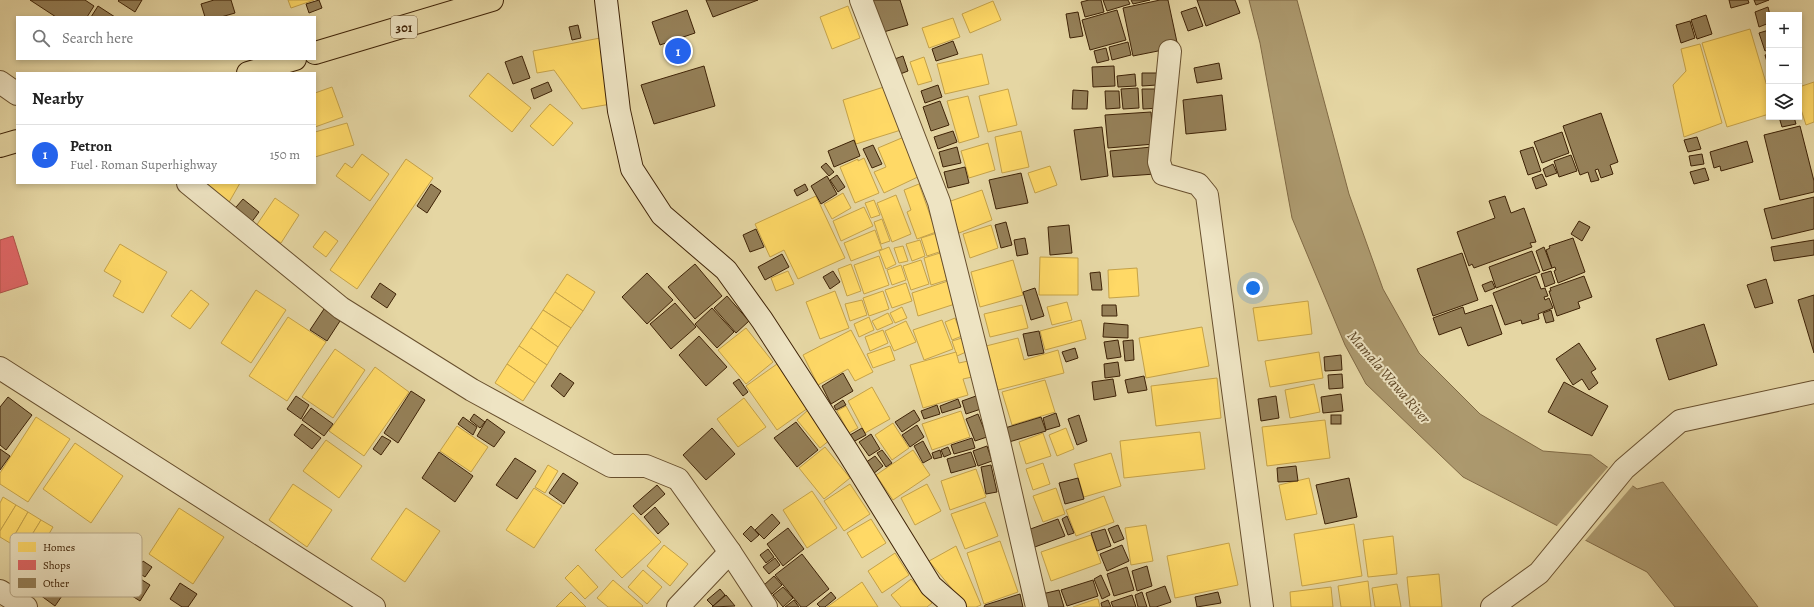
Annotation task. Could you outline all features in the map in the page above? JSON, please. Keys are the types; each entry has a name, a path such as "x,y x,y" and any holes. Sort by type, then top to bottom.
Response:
{"main road":[{"name":"301","path":"316,53 492,0"},
{"path":"251,72 292,60"},
{"path":"0,146 16,141"}],"street":[{"path":"606,0 619,112 632,169 662,215 726,270 762,320 848,452 931,586 955,607"},
{"path":"861,0 939,202 999,442 1037,607"},
{"path":"1170,51 1159,162 1163,174 1198,184 1207,195 1262,607"},
{"path":"0,82 16,93"},
{"path":"189,184 341,308 472,390 611,466 646,466 678,479 730,552 766,607"},
{"path":"0,368 374,607"},
{"path":"1492,607 1538,573 1624,469 1680,421 1814,392"},
{"path":"678,607 730,552"},
{"path":"0,591 26,607"}],"water":[{"name":"Mamala Wawa River","path":"1249,0 1297,0 1349,194 1383,289 1419,353 1480,414 1543,451 1591,455 1637,489 1663,482 1758,607 1675,607 1647,572 1463,477 1366,384 1345,345 1292,218 1260,43"}],"pier":[{"path":"1609,466 1634,484 1584,542 1556,527"}],"building: Homes":[{"path":"288,0 314,0 291,8"},
{"path":"993,1 1001,20 970,33 962,14"},
{"path":"848,6 860,38 832,49 820,17"},
{"path":"953,18 960,37 929,48 922,28"},
{"path":"1750,29 1766,83 1766,115 1727,127 1702,43"},
{"path":"600,38 611,104 582,109 554,70 537,73 533,51"},
{"path":"1700,44 1722,123 1684,137 1673,85 1686,71 1681,49"},
{"path":"982,54 989,84 945,94 937,64"},
{"path":"924,57 932,81 918,85 910,62"},
{"path":"488,73 531,108 512,132 469,96"},
{"path":"1814,82 1814,122 1806,125 1802,112 1802,86"},
{"path":"887,86 901,130 856,144 843,100"},
{"path":"332,87 343,117 316,127 316,93"},
{"path":"1008,89 1017,125 988,132 979,96"},
{"path":"968,96 979,137 959,143 947,101"},
{"path":"550,104 573,123 553,146 530,126"},
{"path":"347,123 354,145 316,157 316,132"},
{"path":"1021,131 1029,167 1002,173 995,137"},
{"path":"904,137 922,175 884,193 874,172 886,167 878,148"},
{"path":"988,143 995,170 969,178 961,151"},
{"path":"362,154 389,174 370,201 336,176 345,163 352,168"},
{"path":"864,158 879,193 855,203 840,167"},
{"path":"406,159 433,178 357,289 330,270"},
{"path":"1050,166 1057,185 1035,193 1028,173"},
{"path":"197,184 239,184 228,204"},
{"path":"919,184 936,232 917,239 907,212 911,210 904,190"},
{"path":"982,190 992,220 959,233 948,202"},
{"path":"843,193 851,208 832,219 824,204"},
{"path":"896,195 911,234 892,242 877,203"},
{"path":"816,196 845,258 798,279 784,250 770,257 755,224"},
{"path":"275,198 299,215 281,243 256,226"},
{"path":"874,200 880,215 871,218 865,203"},
{"path":"864,207 873,226 841,241 833,221"},
{"path":"882,219 890,241 881,244 874,222"},
{"path":"991,225 998,248 970,258 963,234"},
{"path":"875,230 882,249 851,261 844,243"},
{"path":"325,231 338,241 326,257 313,247"},
{"path":"937,233 942,251 927,256 921,238"},
{"path":"920,240 925,256 912,261 906,244"},
{"path":"120,244 167,272 143,313 113,296 121,281 104,271"},
{"path":"903,246 908,261 899,263 894,248"},
{"path":"889,247 896,264 886,269 879,251"},
{"path":"940,253 947,280 931,285 924,258"},
{"path":"879,256 889,285 864,294 854,265"},
{"path":"1040,257 1078,258 1078,295 1039,295"},
{"path":"921,260 929,284 911,290 903,266"},
{"path":"1013,260 1023,295 980,307 971,272"},
{"path":"851,264 861,291 847,296 838,269"},
{"path":"901,265 906,280 892,285 887,270"},
{"path":"1137,268 1139,296 1109,298 1108,270"},
{"path":"788,271 794,284 776,291 771,278"},
{"path":"567,274 595,292 583,311 555,292"},
{"path":"948,281 955,304 918,316 912,293"},
{"path":"906,283 912,301 892,308 885,290"},
{"path":"191,290 209,304 190,329 171,316"},
{"path":"256,290 286,310 251,363 221,343"},
{"path":"835,291 849,328 820,339 806,302"},
{"path":"883,291 889,309 869,316 863,298"},
{"path":"555,292 583,311 571,328 543,310"},
{"path":"862,300 867,315 850,321 845,304"},
{"path":"1308,301 1312,334 1258,341 1253,308"},
{"path":"1067,302 1072,320 1052,325 1047,307"},
{"path":"1022,305 1028,328 990,337 984,314"},
{"path":"902,307 907,318 895,323 890,313"},
{"path":"543,310 571,328 558,347 531,328"},
{"path":"888,313 893,323 877,330 872,321"},
{"path":"288,317 326,342 287,401 249,376"},
{"path":"869,317 874,330 859,337 854,324"},
{"path":"955,318 962,336 952,340 945,322"},
{"path":"942,320 953,349 924,360 913,330"},
{"path":"1081,320 1086,339 1045,350 1040,331"},
{"path":"906,321 916,342 894,351 885,331"},
{"path":"1202,327 1209,366 1146,378 1139,338"},
{"path":"531,328 558,347 547,365 519,346"},
{"path":"746,328 773,362 746,384 718,350"},
{"path":"851,330 873,372 855,381 848,369 818,385 803,355"},
{"path":"883,330 888,343 870,351 865,337"},
{"path":"962,338 966,352 957,356 952,341"},
{"path":"1018,338 1024,360 1058,350 1064,373 998,390 986,346"},
{"path":"519,346 547,365 535,383 507,364"},
{"path":"890,346 895,360 873,368 867,354"},
{"path":"335,349 365,370 333,418 302,397"},
{"path":"956,352 959,363 968,361 972,377 963,379 968,395 923,408 910,365"},
{"path":"1319,352 1323,378 1270,387 1265,361"},
{"path":"507,364 535,383 523,401 495,383"},
{"path":"777,364 808,408 777,430 746,386"},
{"path":"375,367 409,392 364,456 329,431"},
{"path":"1217,378 1221,418 1156,426 1151,386"},
{"path":"1045,380 1055,412 1012,425 1002,392"},
{"path":"1314,384 1320,412 1290,418 1285,390"},
{"path":"872,387 890,419 865,433 848,401"},
{"path":"744,398 766,427 738,447 717,419"},
{"path":"846,406 858,428 849,433 837,411"},
{"path":"808,410 831,439 820,448 797,420"},
{"path":"961,411 970,437 932,450 922,424"},
{"path":"36,417 70,439 28,502 0,484 0,473"},
{"path":"1325,420 1330,458 1267,466 1262,427"},
{"path":"893,423 909,448 892,460 875,435"},
{"path":"457,426 488,447 471,472 440,451"},
{"path":"1066,428 1074,449 1057,456 1049,435"},
{"path":"1200,432 1205,469 1124,478 1120,441"},
{"path":"1043,433 1051,456 1026,464 1019,442"},
{"path":"326,440 362,466 339,498 303,471"},
{"path":"75,443 123,476 91,523 43,489"},
{"path":"825,447 850,478 824,499 799,468"},
{"path":"913,450 930,475 893,500 876,475"},
{"path":"1111,453 1121,486 1084,497 1074,464"},
{"path":"1043,463 1050,484 1033,490 1026,469"},
{"path":"548,465 558,471 545,493 535,487"},
{"path":"976,469 986,497 950,510 941,481"},
{"path":"1309,478 1317,514 1286,520 1279,485"},
{"path":"293,484 332,510 307,547 269,520"},
{"path":"850,484 870,514 844,531 824,501"},
{"path":"927,484 941,511 915,525 901,498"},
{"path":"534,488 562,506 534,548 506,530"},
{"path":"1056,488 1065,514 1043,522 1033,496"},
{"path":"812,491 837,528 807,548 783,510"},
{"path":"1104,496 1114,522 1076,536 1066,510"},
{"path":"3,497 16,505 0,531 0,503"},
{"path":"985,502 998,536 965,549 951,514"},
{"path":"16,505 28,512 16,533 10,533 10,543 0,537 0,531"},
{"path":"179,508 224,537 193,584 149,554"},
{"path":"406,508 440,531 405,582 371,559"},
{"path":"28,512 41,520 33,533 16,533"},
{"path":"633,513 661,542 622,578 595,550"},
{"path":"871,519 886,543 862,558 847,533"},
{"path":"41,520 53,527 50,533 33,533"},
{"path":"1354,524 1362,576 1302,586 1294,534"},
{"path":"1146,525 1153,561 1131,565 1125,528"},
{"path":"1091,535 1101,563 1051,581 1041,552"},
{"path":"1393,536 1397,574 1368,577 1363,540"},
{"path":"1000,541 1018,592 984,604 967,553"},
{"path":"1229,543 1238,585 1175,598 1167,556"},
{"path":"664,545 688,564 670,586 647,566"},
{"path":"956,546 981,605 976,607 967,607 929,561"},
{"path":"895,553 909,575 882,593 868,571"},
{"path":"578,565 598,587 585,599 565,578"},
{"path":"643,570 662,587 647,604 628,587"},
{"path":"1439,574 1442,607 1410,607 1407,577"},
{"path":"911,579 932,603 927,607 901,607 891,595"},
{"path":"613,580 643,606 608,607 597,598"},
{"path":"1368,581 1371,607 1341,607 1338,586"},
{"path":"862,582 878,607 827,607"},
{"path":"1397,584 1401,607 1375,607 1372,588"},
{"path":"1331,587 1333,607 1291,607 1290,592"},
{"path":"571,592 586,607 556,607"},
{"path":"1098,599 1100,607 1073,607"}],"building: Shops":[{"path":"13,236 28,284 0,293 0,240"}],"building: Other":[{"path":"30,0 85,0 94,6 88,16 54,16"},
{"path":"142,0 135,12 118,1"},
{"path":"214,0 231,0 235,13 224,16 205,16 201,4"},
{"path":"319,0 322,8 309,13 306,4"},
{"path":"706,0 758,0 713,17"},
{"path":"870,0 900,0 908,25 880,33"},
{"path":"1101,0 1104,12 1085,17 1081,2"},
{"path":"1103,0 1128,0 1130,4 1107,11"},
{"path":"1131,0 1150,0 1133,4"},
{"path":"1160,0 1168,0 1178,47 1133,56 1123,8"},
{"path":"1197,0 1235,0 1240,13 1206,26"},
{"path":"1729,0 1748,0 1749,3 1731,8"},
{"path":"1754,0 1769,0 1756,5"},
{"path":"98,6 113,16 92,16"},
{"path":"1196,7 1203,26 1188,31 1181,12"},
{"path":"1768,7 1769,12 1766,12 1766,24 1759,27 1755,12"},
{"path":"687,10 695,33 660,45 652,22"},
{"path":"1117,10 1126,40 1090,50 1082,20"},
{"path":"1078,12 1083,36 1070,38 1066,14"},
{"path":"1706,15 1712,34 1697,39 1691,20"},
{"path":"1690,21 1695,38 1681,43 1676,25"},
{"path":"578,25 581,38 572,40 569,27"},
{"path":"1766,31 1765,51 1759,33"},
{"path":"953,41 958,54 936,61 932,49"},
{"path":"1128,42 1131,55 1112,60 1109,47"},
{"path":"1106,48 1109,60 1097,63 1094,51"},
{"path":"522,56 530,78 513,84 505,62"},
{"path":"903,56 908,71 895,76 889,61"},
{"path":"1219,63 1222,79 1197,83 1194,68"},
{"path":"704,66 715,106 654,124 641,85"},
{"path":"1114,66 1115,86 1093,87 1092,67"},
{"path":"1142,73 1157,73 1157,85 1142,86"},
{"path":"1135,74 1136,86 1118,87 1117,76"},
{"path":"548,82 552,91 534,99 531,89"},
{"path":"938,85 942,97 925,103 921,91"},
{"path":"1138,88 1139,108 1123,109 1121,89"},
{"path":"1142,89 1159,89 1159,108 1143,109"},
{"path":"1073,90 1088,91 1087,109 1072,109"},
{"path":"1105,91 1119,91 1120,108 1106,109"},
{"path":"1222,95 1226,130 1186,134 1183,100"},
{"path":"940,101 949,125 931,131 923,107"},
{"path":"1151,112 1154,144 1108,148 1105,115"},
{"path":"1601,113 1618,162 1610,165 1613,174 1601,178 1598,169 1595,170 1599,180 1591,182 1588,172 1580,175 1563,126"},
{"path":"1780,120 1795,120 1796,124 1782,127"},
{"path":"1800,126 1814,181 1814,192 1780,200 1764,135"},
{"path":"1102,127 1108,176 1081,180 1074,130"},
{"path":"953,131 957,142 938,149 934,137"},
{"path":"1562,132 1569,153 1542,163 1534,142"},
{"path":"1697,137 1701,149 1688,152 1684,140"},
{"path":"854,140 860,156 834,167 828,151"},
{"path":"1747,141 1753,162 1721,171 1720,166 1714,168 1710,152"},
{"path":"873,145 882,164 872,168 863,149"},
{"path":"957,147 961,163 943,167 939,152"},
{"path":"1152,147 1155,174 1113,177 1110,151"},
{"path":"1533,147 1541,171 1528,175 1520,151"},
{"path":"1702,154 1704,164 1691,166 1689,156"},
{"path":"1571,155 1577,171 1559,177 1554,161"},
{"path":"826,163 834,172 829,176 821,167"},
{"path":"1553,164 1557,173 1546,177 1543,169"},
{"path":"965,167 969,183 948,188 944,172"},
{"path":"1705,168 1709,180 1694,184 1690,172"},
{"path":"1021,173 1028,203 996,209 989,180"},
{"path":"1542,174 1547,185 1536,189 1532,178"},
{"path":"837,175 845,187 838,192 830,180"},
{"path":"827,176 837,194 821,204 811,186"},
{"path":"431,184 441,191 427,213 417,206"},
{"path":"805,184 808,190 797,196 794,190"},
{"path":"1505,196 1511,213 1524,208 1536,242 1530,243 1532,247 1474,268 1472,264 1469,266 1457,232 1495,218 1489,201"},
{"path":"1814,197 1814,229 1772,239 1764,209"},
{"path":"243,199 259,212 248,227 231,213"},
{"path":"1579,221 1590,227 1582,241 1571,234"},
{"path":"1006,222 1012,245 1001,248 995,225"},
{"path":"1069,225 1072,253 1050,255 1048,227"},
{"path":"756,229 764,247 750,252 743,235"},
{"path":"1025,238 1028,254 1017,256 1014,240"},
{"path":"1573,238 1585,272 1558,283 1554,271 1556,270 1555,267 1552,268 1546,250 1550,248 1549,246"},
{"path":"1814,240 1814,255 1774,261 1771,247"},
{"path":"1544,247 1552,268 1543,271 1536,251"},
{"path":"1532,251 1540,272 1496,288 1489,267"},
{"path":"1462,253 1478,300 1433,316 1417,269"},
{"path":"782,254 789,267 765,280 758,267"},
{"path":"695,264 722,296 695,319 668,287"},
{"path":"833,271 840,282 830,289 823,277"},
{"path":"1551,271 1555,283 1545,287 1541,274"},
{"path":"1100,272 1102,290 1092,290 1090,273"},
{"path":"647,273 673,300 647,324 622,297"},
{"path":"1536,276 1541,289 1545,288 1548,296 1544,297 1545,300 1549,298 1553,308 1538,314 1539,319 1522,324 1521,320 1505,325 1493,293"},
{"path":"1584,276 1592,297 1578,302 1580,308 1557,316 1549,291 1551,291 1550,288"},
{"path":"1766,279 1773,303 1755,308 1747,285"},
{"path":"1492,281 1495,288 1485,292 1482,285"},
{"path":"380,283 396,294 387,308 371,297"},
{"path":"1035,288 1044,316 1031,320 1023,292"},
{"path":"1814,295 1814,353 1798,300"},
{"path":"727,296 749,321 736,333 714,308"},
{"path":"675,303 696,327 671,349 650,324"},
{"path":"1102,305 1116,305 1117,316 1102,316"},
{"path":"1492,305 1502,334 1468,346 1461,327 1439,335 1433,318 1463,307 1465,314"},
{"path":"712,308 734,332 717,348 695,324"},
{"path":"324,309 340,321 327,341 310,330"},
{"path":"1551,310 1554,321 1546,323 1543,313"},
{"path":"1104,323 1128,325 1128,338 1103,337"},
{"path":"1704,324 1717,365 1669,380 1656,339"},
{"path":"1039,331 1044,353 1028,356 1023,334"},
{"path":"699,336 727,367 706,386 679,355"},
{"path":"1118,340 1121,357 1107,359 1104,342"},
{"path":"1133,340 1134,360 1125,361 1123,341"},
{"path":"1579,343 1596,369 1591,372 1598,383 1589,390 1582,379 1573,385 1556,359"},
{"path":"1075,348 1078,358 1066,362 1062,352"},
{"path":"1341,355 1342,370 1325,371 1324,357"},
{"path":"1118,362 1120,376 1105,378 1104,364"},
{"path":"560,373 574,383 564,397 551,386"},
{"path":"843,373 853,391 831,404 822,386"},
{"path":"1342,374 1343,388 1329,389 1328,375"},
{"path":"1144,376 1147,390 1128,393 1125,380"},
{"path":"739,379 748,392 743,396 733,383"},
{"path":"1113,379 1116,396 1094,400 1092,382"},
{"path":"1564,382 1608,406 1592,436 1548,412"},
{"path":"411,391 425,400 398,443 384,433"},
{"path":"1341,394 1343,411 1323,413 1321,397"},
{"path":"296,396 309,405 301,419 287,409"},
{"path":"976,396 981,409 966,414 962,401"},
{"path":"1276,396 1279,418 1261,421 1258,399"},
{"path":"8,397 32,415 6,450 0,445 0,407"},
{"path":"958,399 961,407 942,413 940,406"},
{"path":"843,400 846,405 836,410 834,406"},
{"path":"937,405 940,414 924,419 921,411"},
{"path":"311,408 333,424 324,436 302,420"},
{"path":"914,410 920,420 902,432 895,422"},
{"path":"1056,413 1060,426 1046,430 1043,418"},
{"path":"474,414 485,422 480,428 470,420"},
{"path":"978,414 987,437 975,441 966,419"},
{"path":"1079,415 1087,441 1077,445 1068,419"},
{"path":"1331,415 1341,415 1341,424 1331,424"},
{"path":"463,417 477,427 473,435 458,424"},
{"path":"1041,417 1046,431 1009,442 1005,428"},
{"path":"487,419 505,432 494,447 477,436"},
{"path":"796,422 818,450 797,467 774,438"},
{"path":"302,424 321,438 312,449 294,435"},
{"path":"917,425 924,437 910,447 902,435"},
{"path":"712,428 735,454 706,480 683,455"},
{"path":"862,428 866,435 853,442 850,435"},
{"path":"871,434 880,449 869,456 859,442"},
{"path":"382,436 391,441 381,455 373,449"},
{"path":"972,438 975,448 954,454 951,445"},
{"path":"923,441 932,458 923,463 914,446"},
{"path":"987,446 992,461 978,466 973,451"},
{"path":"948,447 951,454 944,457 941,450"},
{"path":"0,449 10,456 0,470"},
{"path":"882,450 892,463 886,467 877,453"},
{"path":"940,450 942,457 934,459 932,453"},
{"path":"439,452 473,476 455,502 422,478"},
{"path":"971,452 976,466 951,473 947,459"},
{"path":"875,456 883,466 873,474 865,463"},
{"path":"515,458 536,471 517,499 496,485"},
{"path":"991,465 997,492 986,494 981,467"},
{"path":"1296,466 1298,481 1278,482 1277,468"},
{"path":"563,473 578,483 564,504 549,493"},
{"path":"1078,478 1084,499 1065,504 1059,483"},
{"path":"1349,478 1357,517 1325,524 1316,485"},
{"path":"657,485 665,494 641,515 633,506"},
{"path":"655,507 669,524 658,534 644,517"},
{"path":"772,514 780,523 764,539 755,530"},
{"path":"1067,516 1074,533 1068,535 1062,519"},
{"path":"1058,519 1065,536 1032,548 1025,531"},
{"path":"1118,525 1124,539 1114,543 1108,529"},
{"path":"751,526 759,535 751,542 743,534"},
{"path":"788,528 804,549 783,566 767,544"},
{"path":"1105,529 1111,546 1097,551 1091,533"},
{"path":"1122,545 1129,561 1107,571 1100,554"},
{"path":"768,549 774,557 766,563 760,555"},
{"path":"802,554 829,589 806,607 801,607 775,575"},
{"path":"775,558 780,565 769,574 763,567"},
{"path":"143,561 152,567 145,577 142,575"},
{"path":"1147,566 1152,586 1137,591 1132,571"},
{"path":"1127,567 1134,590 1114,596 1107,574"},
{"path":"1101,575 1110,595 1102,599 1094,579"},
{"path":"774,576 782,585 772,594 764,585"},
{"path":"142,580 150,585 140,601 134,597 142,597"},
{"path":"1093,580 1098,596 1067,606 1061,590"},
{"path":"180,583 197,594 188,607 182,607 170,599"},
{"path":"1165,586 1171,602 1156,607 1150,607 1146,593"},
{"path":"783,587 793,598 783,607 773,595"},
{"path":"720,589 725,595 713,606 707,600"},
{"path":"1059,590 1064,607 1046,607 1042,594"},
{"path":"831,592 836,598 825,607 820,607 817,604"},
{"path":"1142,592 1147,607 1138,607 1135,595"},
{"path":"1218,592 1221,603 1197,607 1195,597"},
{"path":"1020,594 1023,607 984,607 985,605"},
{"path":"726,595 735,606 712,607"},
{"path":"1132,595 1136,607 1113,607 1111,602"},
{"path":"43,597 61,597 55,606"},
{"path":"794,600 799,607 785,607"},
{"path":"1108,600 1111,607 1102,607 1101,603"}],"place":[{"name":"Petron","path":"678,51"}]}
